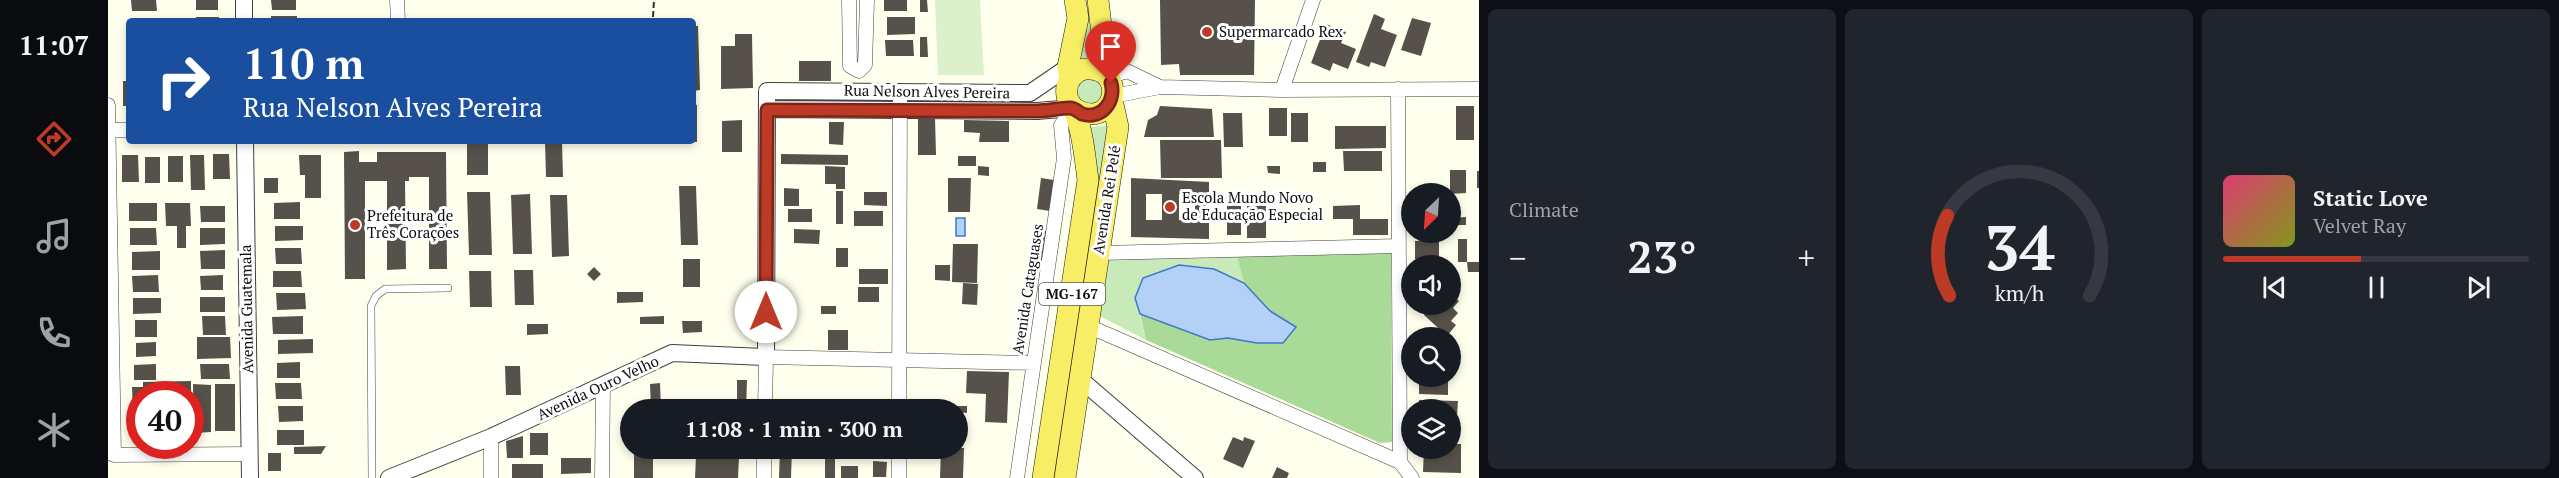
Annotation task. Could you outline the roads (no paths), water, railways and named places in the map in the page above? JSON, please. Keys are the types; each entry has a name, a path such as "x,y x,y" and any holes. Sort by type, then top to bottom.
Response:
{"main road":[{"name":"Avenida Rei Pelé","path":"1043,478 1088,180 1084,149 1074,108 1068,99 1066,89 1072,73 1077,18 1075,0"},
{"name":"Avenida Rei Pelé","path":"1065,478 1118,127 1098,0"},
{"path":"1072,73 1094,69 1110,87 1100,113 1082,114 1074,108"}],"street":[{"path":"244,0 244,18"},
{"path":"397,0 398,18"},
{"path":"849,0 850,66 859,71 865,65 867,0"},
{"path":"1282,90 1313,0"},
{"path":"1110,87 1127,71 1142,84"},
{"name":"Rua Nelson Alves Pereira","path":"1072,73 1030,93 767,91 767,110 1037,111 1074,108"},
{"path":"1110,87 1142,84 1160,87 1282,90 1479,89"},
{"path":"1398,89 1400,462"},
{"path":"899,399 900,91"},
{"path":"108,105 111,454 249,454"},
{"name":"Avenida Cataguases","path":"1017,478 1064,158 1061,125 1074,108"},
{"path":"765,399 767,110"},
{"path":"108,130 126,130"},
{"name":"Avenida Guatemala","path":"245,144 249,478"},
{"path":"1098,253 1399,246"},
{"path":"1088,326 1400,462 1412,478"},
{"name":"Avenida Ouro Velho","path":"389,478 491,437 672,354 1034,363"},
{"path":"1080,379 1195,478"},
{"path":"602,478 603,385"},
{"path":"491,437 491,478"},
{"path":"764,459 764,478"},
{"path":"899,459 899,478"}],"lane":[{"path":"372,478 371,306 376,296 385,289 448,288"}],"water":[{"path":"956,218 965,218 965,236 956,236"},
{"path":"1179,265 1214,269 1244,283 1270,311 1296,327 1283,343 1257,343 1228,338 1210,340 1140,314 1135,298 1143,278"}],"place":[{"name":"Supermarcado Rex","path":"1207,32"},
{"name":"Escola Mundo Novo de Educação Especial","path":"1170,207"},
{"name":"Prefeitura de Três Corações","path":"355,225"}]}
